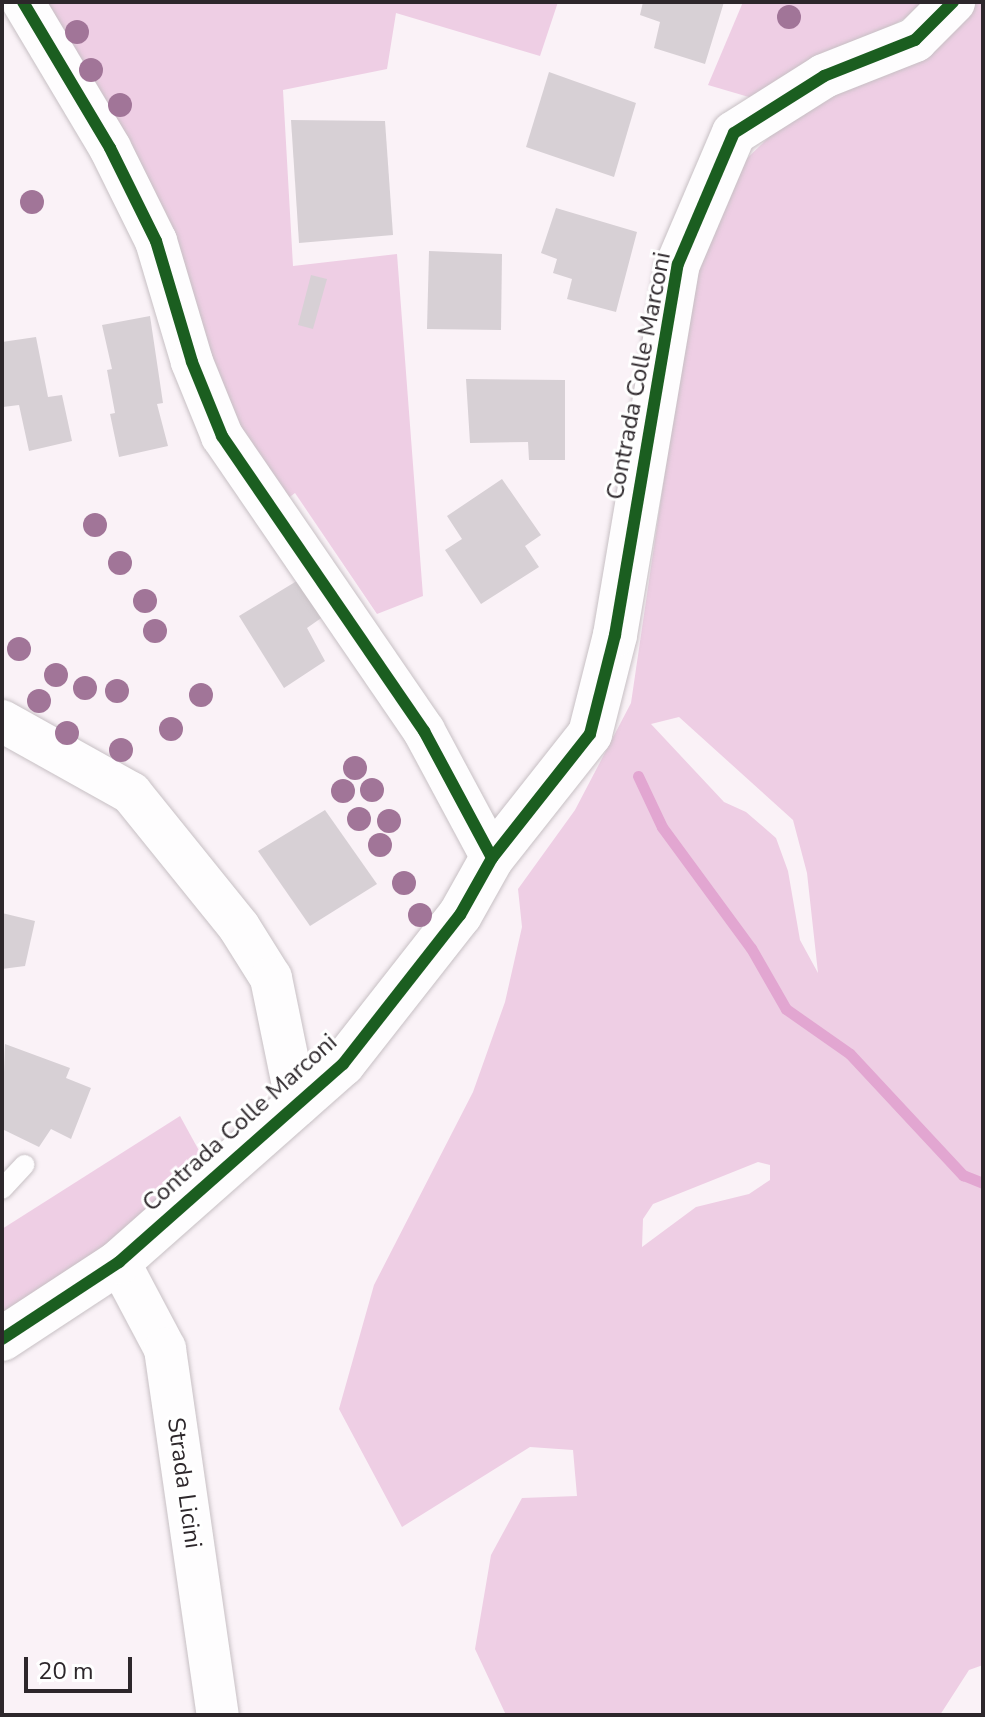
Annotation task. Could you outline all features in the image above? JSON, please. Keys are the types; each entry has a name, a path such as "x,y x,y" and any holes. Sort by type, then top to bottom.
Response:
{"street":[{"path":"23,2 110,148 156,241 192,362 222,436 424,731 492,858"},
{"name":"Contrada Colle Marconi","path":"2,1339 119,1262 353,1052 460,915 492,858 590,734 615,635 678,264 734,133 824,76 915,40 953,2"},
{"name":"Contrada Colle Marconi","path":"2,721 131,793 239,927 271,978 297,1105"},
{"name":"Strada Licini","path":"119,1262 165,1349 218,1715"}],"lane":[{"path":"2,1189 24,1165"}],"shaded area":[{"path":"31,2 558,2 540,56 396,13 387,69 283,90 293,266 397,254 423,596 377,614 295,493 274,509"},
{"path":"743,2 934,2 759,100 708,85"},
{"path":"974,2 983,2 983,1665 969,1670 940,1715 506,1715 475,1649 491,1555 522,1498 577,1496 573,1450 530,1447 402,1527 339,1409 374,1285 473,1092 505,1002 522,927 518,889 575,810 631,703 693,281 737,168 798,109","holes":["679,717 793,820 807,873 818,973 800,940 788,871 776,838 746,812 724,802 651,724","758,1162 770,1165 770,1180 749,1194 696,1207 642,1247 643,1219 653,1204"]},
{"path":"180,1116 208,1167 2,1324 2,1229"}],"building":[{"path":"643,2 724,2 705,64 654,48 660,22 640,15"},
{"path":"549,72 636,103 614,177 526,147"},
{"path":"291,120 385,121 393,235 299,243"},
{"path":"556,208 637,232 616,312 567,299 572,279 553,273 557,259 541,253"},
{"path":"429,251 502,254 501,330 427,329"},
{"path":"311,275 327,279 313,329 298,325"},
{"path":"150,316 163,403 157,404 168,446 119,457 110,414 115,413 107,370 112,369 102,325"},
{"path":"36,337 48,397 62,395 72,441 29,451 19,405 3,407 2,342"},
{"path":"466,379 565,380 565,460 529,460 528,442 470,443"},
{"path":"502,479 541,535 525,546 539,567 481,604 445,550 462,539 447,516"},
{"path":"300,579 324,616 307,628 325,661 284,688 239,616"},
{"path":"325,810 377,884 310,926 258,851"},
{"path":"2,913 35,921 25,966 2,969"},
{"path":"5,1044 70,1068 66,1078 91,1088 71,1139 51,1129 39,1147 2,1129"}],"waterway":[{"path":"638,776 662,827 751,948 786,1009 850,1054 963,1175 983,1183"}],"cycle path":[{"path":"23,2 110,148 156,241 192,362 222,436 424,731 492,858"},
{"path":"2,1339 119,1262 343,1064 460,915 492,858 590,734 615,635 678,264 734,133 824,76 915,40 953,2"}]}
